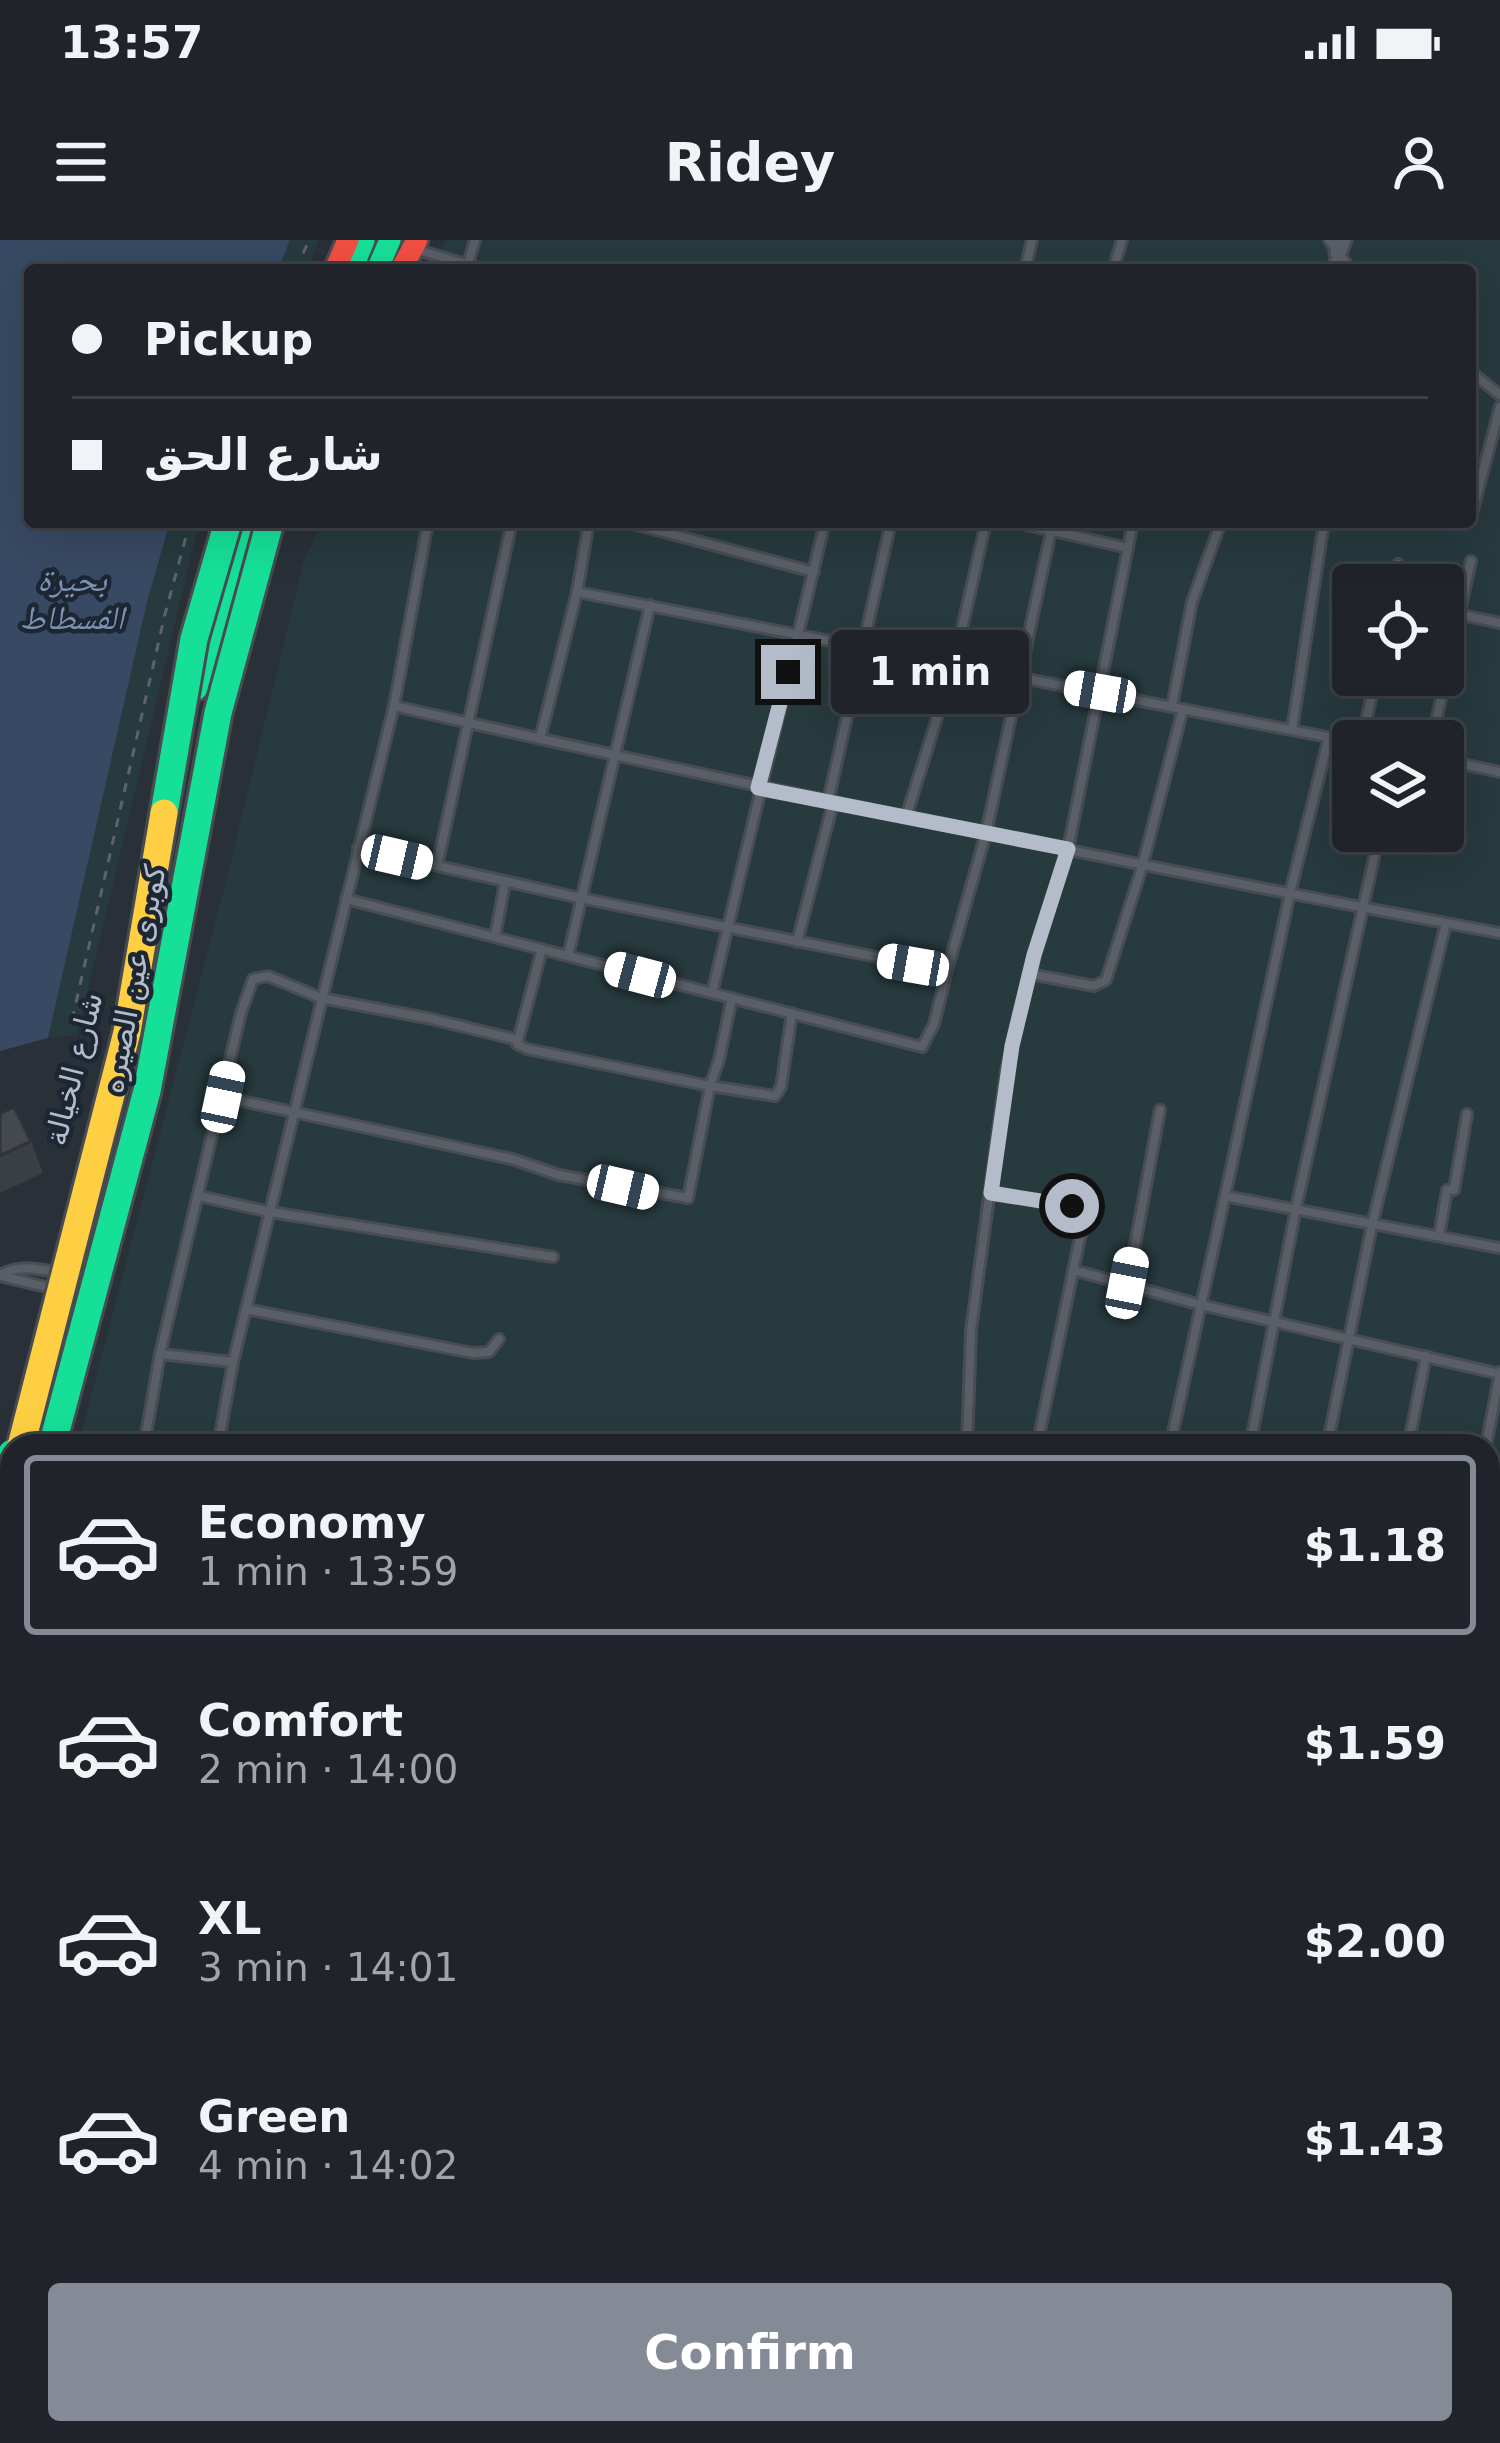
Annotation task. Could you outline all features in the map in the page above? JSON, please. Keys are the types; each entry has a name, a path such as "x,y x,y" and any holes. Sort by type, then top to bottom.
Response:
{"main road":[{"name":"كوبرى عين الصيره","path":"31,1434 128,1032 194,639 226,528"},
{"name":"شارع الخيالة","path":"14,1434 92,1135 218,604 242,528"},
{"name":"كوبرى عين الصيره","path":"32,1434 139,1124 230,647 268,528"},
{"path":"33,1434 85,1296 248,611 277,528"},
{"path":"53,1280 85,1296"}],"lane":[{"path":"415,254 455,264"},
{"path":"1476,376 1500,395"},
{"path":"1476,502 1500,406"},
{"path":"220,1434 233,1362 394,706 427,528"},
{"path":"436,867 511,528"},
{"path":"540,739 588,528"},
{"path":"649,528 814,572"},
{"path":"712,994 824,528"},
{"path":"797,942 890,528"},
{"path":"905,817 954,664 985,528"},
{"path":"346,898 922,1047 934,1024 986,833 1052,528"},
{"path":"1056,528 1128,548"},
{"path":"967,1434 971,1330 1006,1071 1068,849 1131,528"},
{"path":"1030,974 1084,985 1104,983 1142,867 1177,707 1192,602 1219,528"},
{"path":"1292,730 1323,528"},
{"path":"1464,603 1471,561"},
{"path":"577,592 1332,738"},
{"path":"568,956 650,605"},
{"path":"1464,615 1500,622"},
{"path":"394,706 758,788 1500,934"},
{"path":"1173,1434 1290,893 1329,737"},
{"path":"1464,764 1500,772"},
{"path":"358,848 947,971"},
{"path":"1252,1434 1296,1208 1375,852"},
{"path":"495,937 505,882"},
{"path":"1330,1434 1372,1225 1446,923"},
{"path":"542,949 518,1040 527,1049 776,1096 793,1013"},
{"path":"146,1434 160,1354 241,1013 254,979 268,976 321,998 518,1040"},
{"path":"223,1097 512,1159 559,1174 688,1198 732,998"},
{"path":"1127,1283 1160,1110"},
{"path":"1438,1237 1447,1190 1454,1190 1467,1114"},
{"path":"991,1193 1078,1209 1083,1223 1039,1434"},
{"path":"199,1196 270,1212 553,1257"},
{"path":"1225,1196 1500,1248"},
{"path":"0,1276 29,1267 53,1280"},
{"path":"1072,1270 1274,1323 1500,1374 1488,1434"},
{"path":"0,1276 53,1280"},
{"path":"246,1309 473,1352 490,1352 499,1339"},
{"path":"160,1354 233,1362"},
{"path":"1410,1434 1426,1356"}],"path":[{"path":"72,1020 188,528"}],"green space":[{"path":"290,240 319,240 309,264 280,264"},
{"path":"445,240 1500,240 1500,1434 81,1434 226,882 304,560 320,528 1476,528 1476,264 435,264"},
{"path":"168,528 198,528 77,1035 48,1038 147,602"}],"water":[{"name":"بحيرة الفسطاط","path":"0,240 290,240 280,264 24,264 24,528 168,528 147,602 48,1038 0,1051"}],"building":[{"path":"14,1107 31,1141 0,1156 0,1114"}],"traffic: fast":[{"path":"354,264 364,240"},
{"path":"380,264 390,240"},
{"path":"164,813 194,639 226,528"},
{"path":"197,689 242,528"},
{"path":"55,1434 147,1091 218,713 268,528"}],"traffic: jam":[{"path":"338,264 348,240"},
{"path":"404,264 417,240"}],"traffic: slow":[{"path":"24,1434 127,1032 164,813"}],"route":[{"path":"788,672 758,788 1068,849 1034,955 1006,1071 991,1193 1072,1206"}]}
